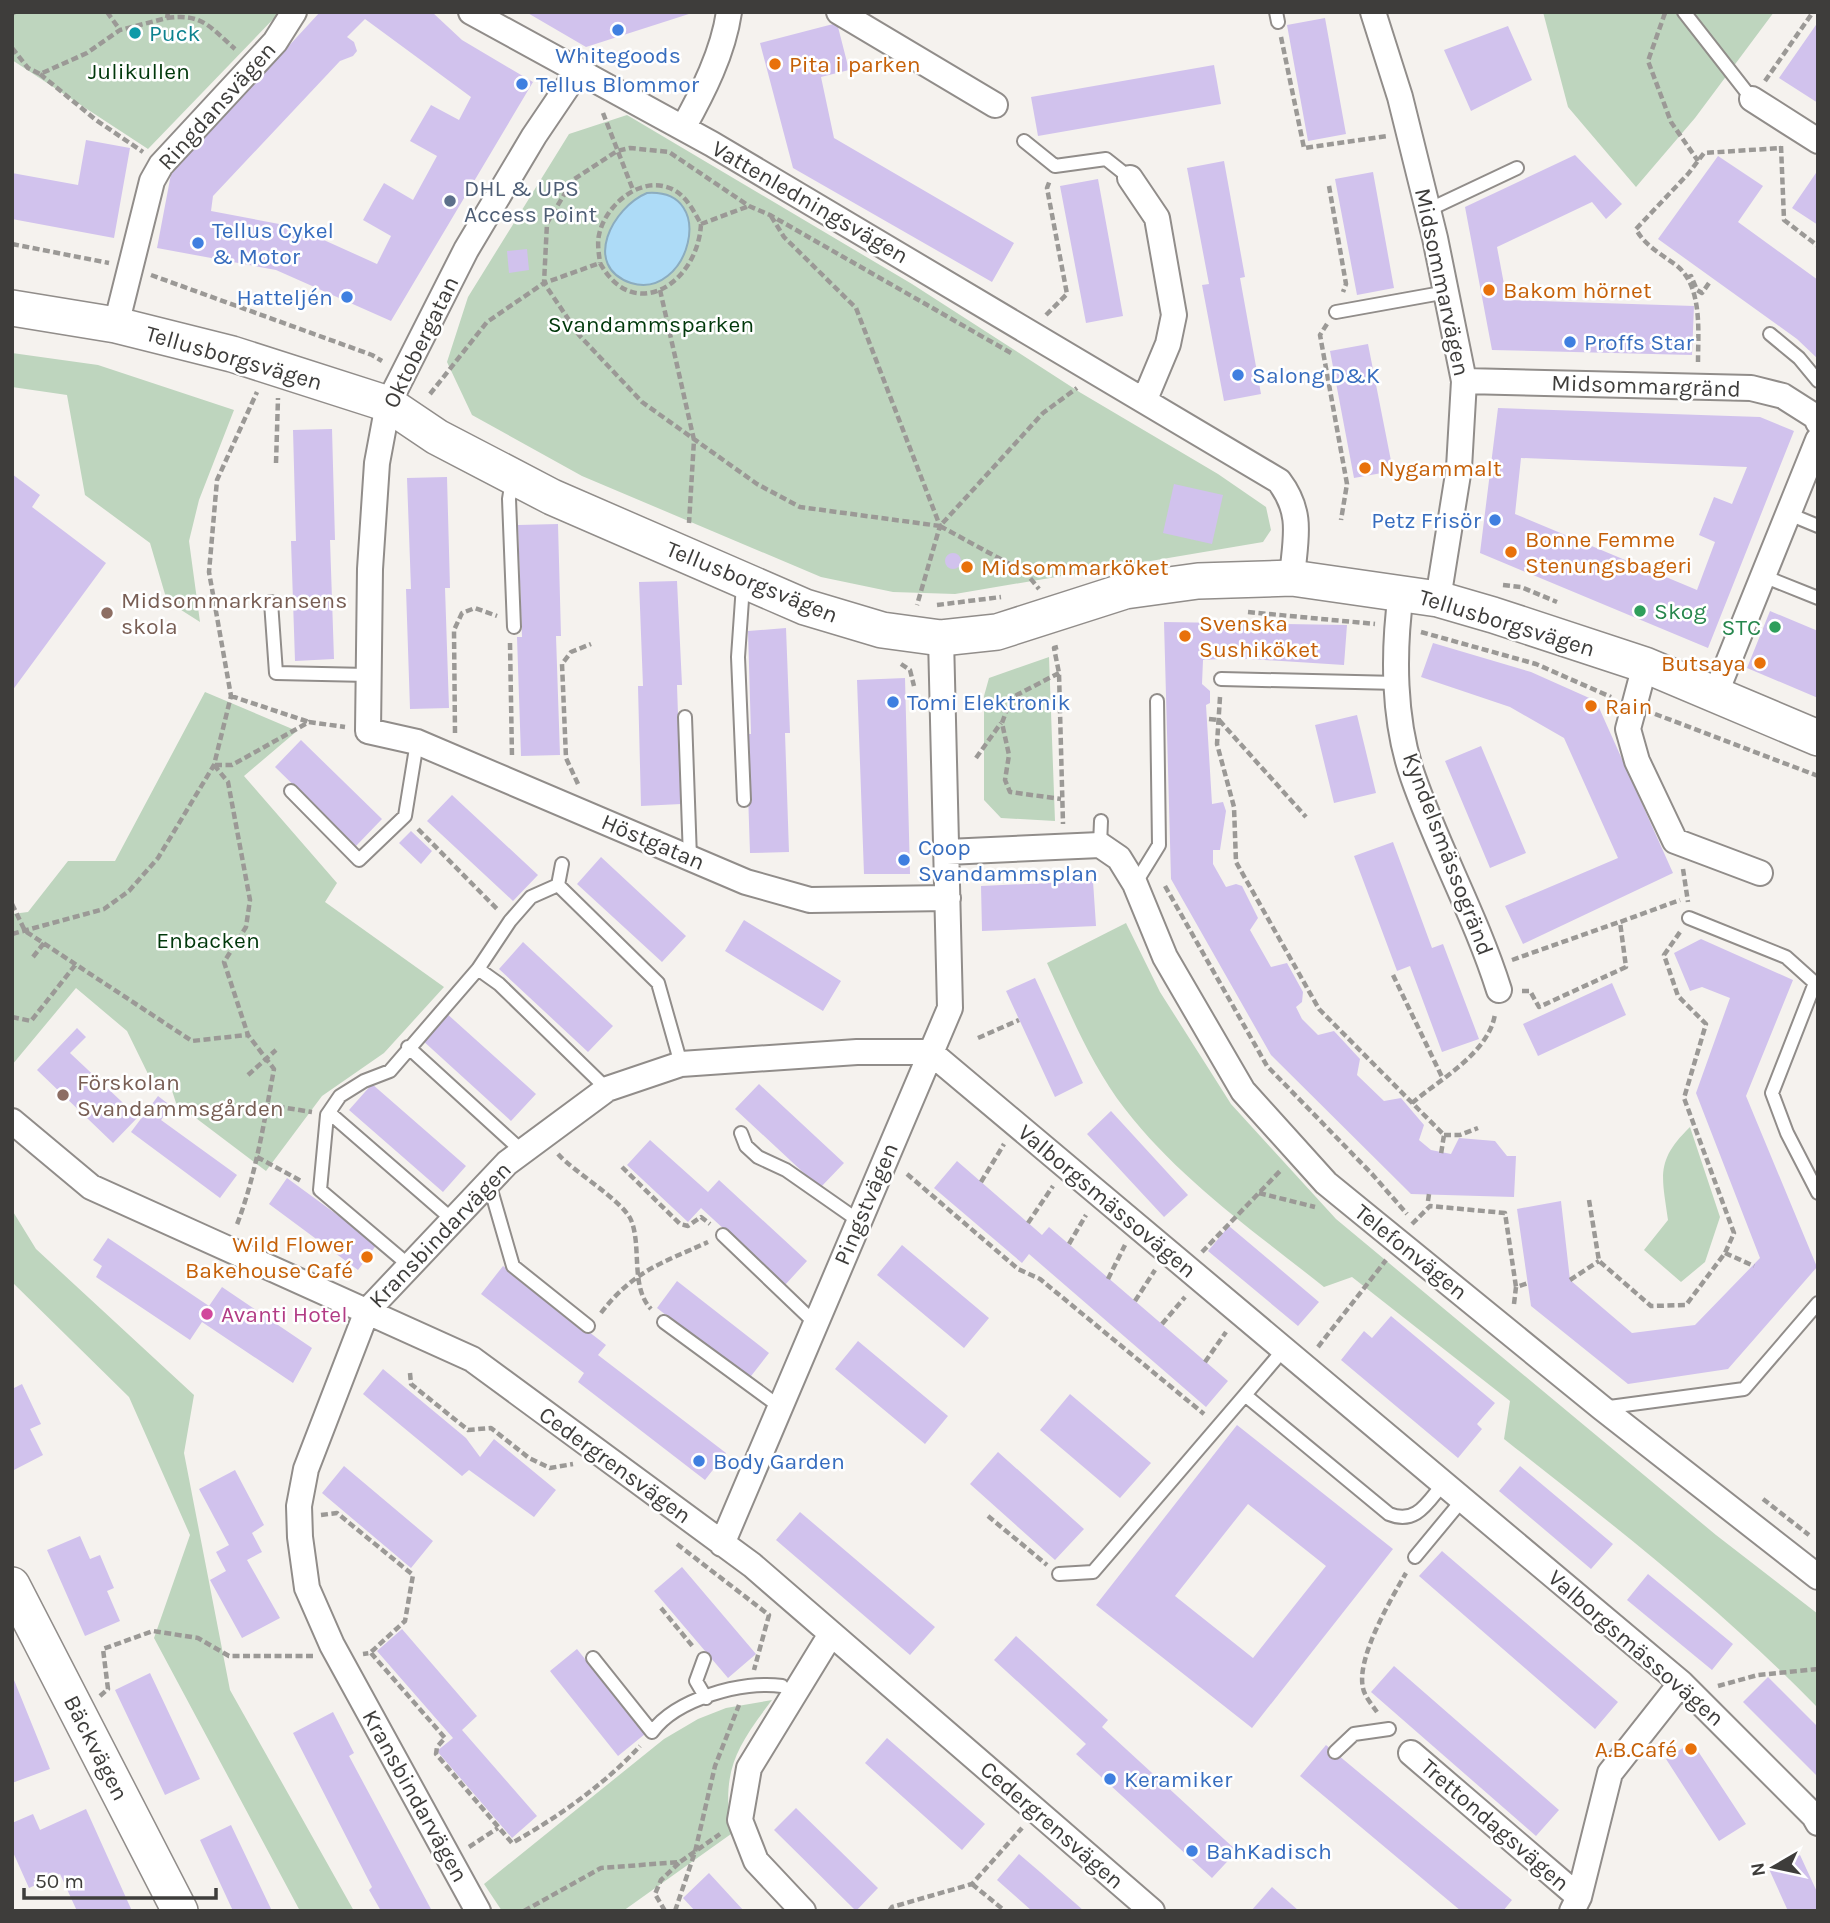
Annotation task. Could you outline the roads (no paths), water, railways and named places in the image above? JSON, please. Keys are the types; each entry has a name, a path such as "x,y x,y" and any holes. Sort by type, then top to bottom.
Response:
{"street":[{"name":"Ringdansvägen","path":"116,324 152,181 161,165 275,42 294,12"},
{"name":"Vattenledningsvägen","path":"471,12 683,128 1031,331 1279,481 1292,498 1296,513 1292,578"},
{"path":"839,12 995,105"},
{"name":"Midsommarvägen","path":"1373,12 1428,210 1464,381 1459,468 1438,599"},
{"path":"683,128 736,13"},
{"name":"Oktobergatan","path":"368,731 377,463 388,404 467,250 534,136 578,71"},
{"path":"1752,99 1818,141"},
{"path":"1130,178 1157,218 1174,315 1168,344 1145,399"},
{"name":"Tellusborgsvägen","path":"12,308 116,324 288,370 388,404 437,437 552,497 805,607 895,632 941,638 997,632 1125,591 1198,581 1292,578 1398,610 1438,599 1644,665 1818,738"},
{"name":"Midsommargränd","path":"1464,381 1751,388 1783,396 1816,416 1818,422"},
{"path":"1715,695 1818,440"},
{"name":"Kyndelsmässogränd","path":"1398,610 1399,716 1412,776 1499,990"},
{"name":"Pingstvägen","path":"722,1544 950,1008 941,638"},
{"path":"1644,665 1628,729 1637,761 1675,841 1760,873"},
{"name":"Höstgatan","path":"368,731 417,743 746,882 810,900 948,898"},
{"name":"Telefonvägen","path":"947,852 1100,833 1135,884 1165,957 1243,1091 1326,1183 1404,1236 1602,1408 1818,1577"},
{"name":"Kransbindarvägen","path":"478,1911 322,1622 307,1588 299,1517 306,1469 367,1311 489,1182 532,1143 607,1088 681,1064 857,1052 930,1052"},
{"name":"Valborgsmässovägen","path":"930,1052 1462,1499 1693,1686 1818,1823"},
{"name":"Cedergrensvägen","path":"12,1121 91,1187 472,1359 752,1565 1152,1911"},
{"name":"Bäckvägen","path":"12,1585 180,1911"},
{"path":"803,1911 756,1861 740,1820 748,1768 831,1634"},
{"name":"Trettondagsvägen","path":"1410,1753 1575,1904 1610,1773 1693,1686"}],"lane":[{"path":"1684,12 1752,99"},
{"path":"1024,141 1055,166 1106,159 1130,178"},
{"path":"1428,210 1517,169"},
{"path":"1336,312 1447,292"},
{"path":"1770,334 1799,358 1818,381"},
{"path":"513,477 509,499 514,627"},
{"path":"1789,514 1818,526"},
{"path":"1763,576 1818,598"},
{"path":"743,581 738,657 744,800"},
{"path":"271,601 276,673 368,676"},
{"path":"1222,679 1398,683"},
{"path":"1135,884 1159,845 1157,701"},
{"path":"685,717 691,858"},
{"path":"290,791 359,860 405,816 417,743"},
{"path":"558,885 562,864"},
{"path":"411,1267 320,1190 327,1115 340,1096 364,1081 390,1071 408,1047 478,970 510,921 531,897 558,885"},
{"path":"558,885 657,984 681,1064"},
{"path":"1689,918 1786,957 1816,983 1772,1093 1787,1133 1818,1193"},
{"path":"478,970 499,985 607,1088"},
{"path":"408,1047 532,1143"},
{"path":"327,1115 333,1116 454,1221"},
{"path":"741,1133 746,1146 758,1157 786,1170 859,1222"},
{"path":"489,1182 513,1266 588,1326"},
{"path":"723,1235 816,1324"},
{"path":"1602,1408 1744,1389 1818,1303"},
{"path":"664,1322 780,1407"},
{"path":"1059,1574 1093,1572 1284,1349"},
{"path":"1245,1395 1389,1514 1403,1519 1418,1515 1443,1483"},
{"path":"1415,1557 1462,1499"},
{"path":"593,1658 652,1732 662,1719 728,1689 760,1682 782,1686"},
{"path":"704,1659 696,1681 706,1698"},
{"path":"1335,1752 1354,1734 1390,1729"}],"water":[{"path":"647,193 670,196 683,207 689,224 688,243 680,261 668,276 651,284 631,283 616,275 608,264 605,251 614,223 634,200"}],"place":[{"name":"Whitegoods","path":"618,30"},
{"name":"Puck","path":"135,33"},
{"name":"Pita i parken","path":"775,64"},
{"name":"Tellus Blommor","path":"522,84"},
{"name":"DHL & UPS Access Point","path":"450,201"},
{"name":"Tellus Cykel & Motor","path":"198,243"},
{"name":"Bakom hörnet","path":"1489,290"},
{"name":"Hatteljén","path":"347,297"},
{"name":"Proffs Star","path":"1570,342"},
{"name":"Salong D&K","path":"1238,375"},
{"name":"Nygammalt","path":"1365,468"},
{"name":"Petz Frisör","path":"1495,520"},
{"name":"Bonne Femme Stenungsbageri","path":"1511,552"},
{"name":"Midsommarköket","path":"967,567"},
{"name":"Skog","path":"1640,611"},
{"name":"Midsommarkransens skola","path":"107,613"},
{"name":"STC","path":"1775,627"},
{"name":"Svenska Sushiköket","path":"1185,636"},
{"name":"Butsaya","path":"1760,663"},
{"name":"Tomi Elektronik","path":"893,702"},
{"name":"Rain","path":"1591,706"},
{"name":"Coop Svandammsplan","path":"904,860"},
{"name":"Förskolan Svandammsgården","path":"63,1095"},
{"name":"Wild Flower Bakehouse Café","path":"367,1257"},
{"name":"Avanti Hotel","path":"207,1314"},
{"name":"Body Garden","path":"699,1461"},
{"name":"A.B.Café","path":"1691,1749"},
{"name":"Keramiker","path":"1110,1779"},
{"name":"BahKadisch","path":"1192,1851"}],"park label":[{"name":"Julikullen","path":"139,71"},
{"name":"Svandammsparken","path":"651,324"},
{"name":"Enbacken","path":"208,940"}]}
